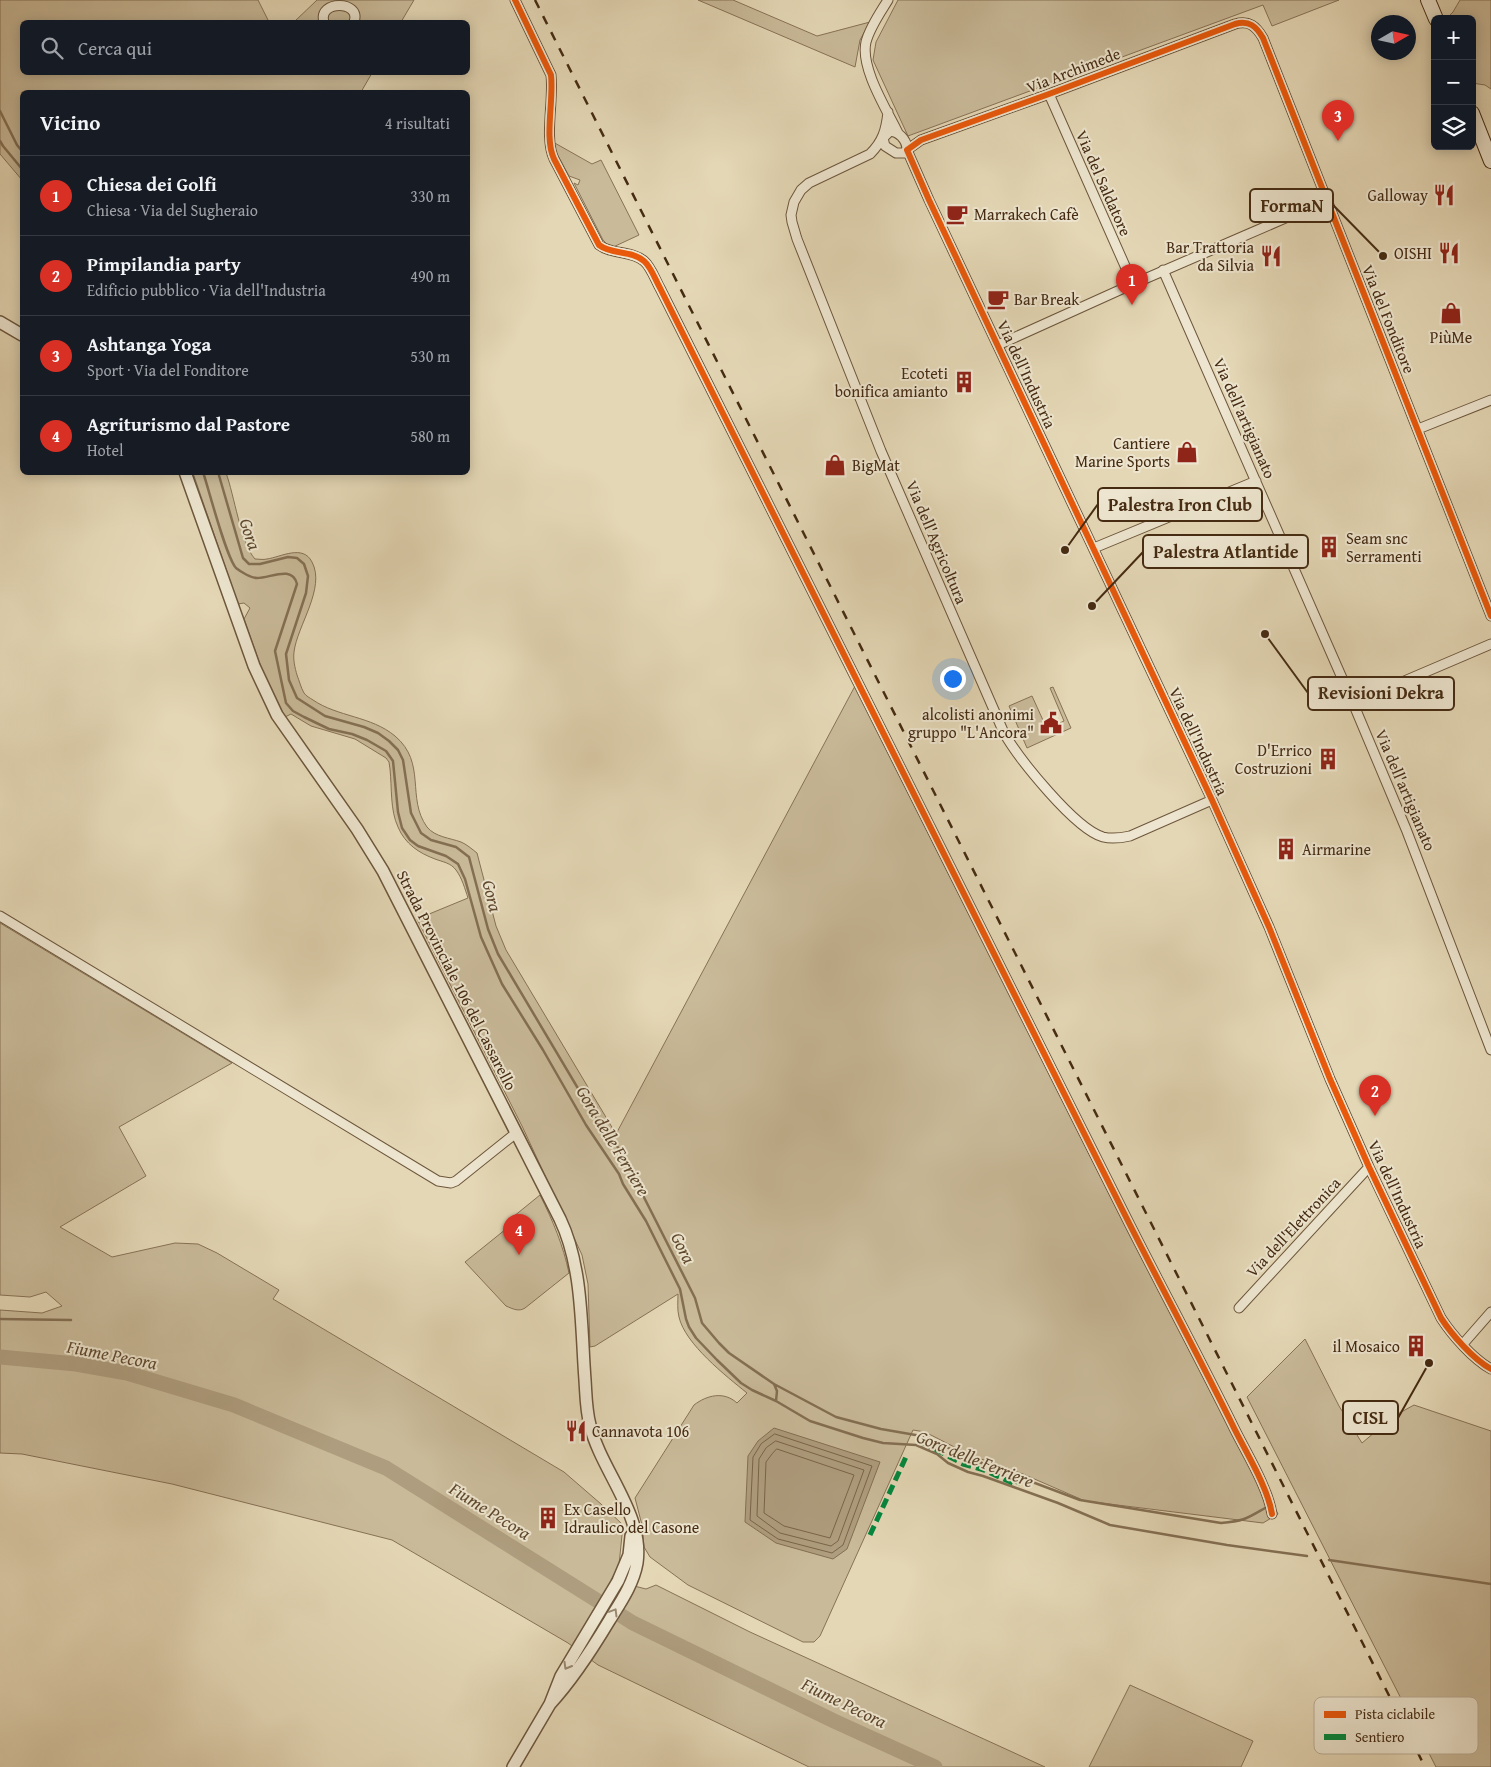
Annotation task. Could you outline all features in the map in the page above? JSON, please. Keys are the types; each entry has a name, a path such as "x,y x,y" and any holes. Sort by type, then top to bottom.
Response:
{"main road":[{"path":"1428,0 1434,15"},
{"path":"1476,123 1491,161"}],"street":[{"path":"515,0 551,75 553,88 551,152 599,245 610,251 640,258 649,267 1130,1225 1203,1364 1254,1468 1271,1505 1272,1514"},
{"path":"888,0 870,32 865,52 869,72 888,112 906,143 907,150 903,154 894,153 885,146 883,138 888,112"},
{"path":"324,20 323,12 332,1 345,1 352,7 354,20"},
{"name":"Via del Fonditore","path":"1234,24 1240,22 1251,24 1263,38 1491,616"},
{"name":"Via Archimede","path":"907,150 921,140 1234,24"},
{"name":"Via del Saldatore","path":"1049,94 1133,284"},
{"path":"883,138 890,131 901,136"},
{"name":"Via Archimede","path":"901,136 921,140"},
{"name":"Via dell'Agricoltura","path":"870,154 883,138"},
{"name":"Via dell'Industria","path":"907,150 913,167 1212,800 1261,908 1330,1078 1369,1167 1441,1318 1478,1361 1491,1369"},
{"name":"Via dell'Agricoltura","path":"894,153 870,154 809,184 801,190 792,208 793,228 881,451 1004,733 1033,775 1071,815 1095,833 1104,837 1130,836 1212,800"},
{"name":"Via dell'Industria","path":"894,153 913,167"},
{"path":"998,345 1163,270 1327,200"},
{"name":"Via dell'artigianato","path":"1163,270 1353,703 1417,856 1491,1050"},
{"path":"0,322 20,335"},
{"path":"1418,429 1491,400"},
{"name":"Strada Provinciale 106 del Cassarello","path":"187,475 254,666 266,694 277,715 357,829 383,871 571,1245 577,1273 589,1422 602,1460 621,1495 632,1524 638,1552 630,1586 570,1683 550,1704"},
{"path":"1094,548 1256,481"},
{"path":"1353,703 1491,644"},
{"path":"0,916 438,1181 451,1183 456,1181 516,1133"},
{"name":"Via dell'Elettronica","path":"1239,1308 1369,1167"},
{"path":"1463,1344 1491,1312"},
{"name":"Strada Provinciale 106 del Cassarello","path":"513,1767 550,1704 561,1676 618,1580 629,1555 632,1524"}],"shaded area":[{"path":"0,0 258,0 268,20 20,20 20,75 371,75 362,90 20,90 20,178 0,154"},
{"path":"317,0 414,0 402,20 296,20"},
{"path":"698,0 733,0 817,36 870,22 860,40 855,67"},
{"path":"898,0 1339,0 1272,26 1263,5 908,136 873,60 876,42"},
{"path":"1460,0 1491,0 1491,89 1485,85 1476,84 1476,15 1450,15"},
{"path":"553,142 592,164 601,160 639,235 611,248 603,240 574,183 578,185 580,180 569,176 555,150"},
{"path":"194,475 227,475 242,531 250,552 255,559 266,559 297,553 308,557 312,562 316,583 296,642 294,655 297,675 303,691 307,696 323,706 386,729 405,746 414,769 421,816 427,827 434,833 463,843 477,853 496,926 506,950 616,1134 855,686 1149,1266 1278,1514 1263,1523 1085,1501 1023,1474 970,1455 925,1432 913,1430 820,1636 814,1642 803,1642 688,1585 650,1557 644,1547 642,1525 635,1498 694,1405 704,1399 716,1396 727,1397 737,1403 747,1393 707,1359 689,1338 679,1317 678,1294 595,1346 590,1347 588,1284 582,1255 522,1126 417,919 468,898 462,880 452,866 418,851 404,838 395,820 389,762 386,758 355,739 311,726 291,714 285,717 263,673 244,619 250,608 244,603 238,604"},
{"path":"1053,687 1071,728 1027,748 1009,706 1032,696 1047,729 1064,721 1050,688"},
{"path":"0,923 232,1063 119,1127 146,1176 60,1227 112,1257 175,1243 198,1244 217,1253 279,1290 273,1299 564,1472 623,1525 619,1565 611,1580 646,1589 656,1585 750,1632 1045,1767 809,1767 598,1665 568,1643 392,1540 172,1484 22,1454 0,1453 0,1310 42,1313 62,1306 46,1292 30,1297 0,1295"},
{"path":"540,1195 557,1233 569,1273 525,1308 516,1310 506,1306 465,1262 511,1225 508,1221"},
{"path":"1305,1339 1339,1406 1362,1443 1394,1416 1414,1405 1491,1431 1491,1767 1436,1767 1429,1754 1478,1754 1478,1697 1400,1697 1247,1397"},
{"path":"1130,1685 1253,1741 1241,1767 1089,1767"}],"water":[{"path":"774,1428 880,1462 847,1549 833,1559 776,1543 745,1522 748,1456 758,1441"}],"waterway":[{"name":"Gora","path":"0,111 20,149"},
{"name":"Gora delle Ferriere","path":"0,141 20,167"},
{"name":"Gora delle Ferriere","path":"204,475 227,551 236,568 255,578 280,574 291,575 297,584 275,651 286,703 293,711 329,729 352,734 367,740 386,751 393,761 398,812 402,828 410,840 418,846 446,856 458,864 465,879 481,937 502,984 646,1221 680,1289 689,1327 696,1338 717,1360 741,1383 810,1421 883,1443 916,1445 937,1454 948,1463 968,1472 1058,1503 1110,1525 1227,1545 1307,1556"},
{"name":"Gora","path":"219,475 243,558 249,564 260,564 288,557 297,558 304,564 308,576 306,593 286,654 289,680 297,698 325,716 378,733 398,750 403,760 411,813 421,833 431,840 456,847 469,857 488,929 498,954 598,1122 620,1150 695,1298 702,1323 729,1353 774,1384 777,1391 776,1401"},
{"path":"0,1319 71,1320"},
{"name":"Fiume Pecora","path":"0,1357 76,1364 127,1373 234,1405 386,1468 633,1623 834,1721 935,1767"},
{"path":"774,1384 836,1417 881,1429 927,1437 966,1457 1080,1500 1221,1523 1244,1519 1265,1508"},
{"name":"Gora delle Ferriere","path":"1329,1560 1491,1584"}],"railway":[{"path":"535,0 1390,1697"},
{"path":"1418,1754 1425,1767"}],"marked path":[{"path":"922,1442 963,1464 984,1470 1017,1485 1023,1474"},
{"path":"870,1535 906,1457"}],"cycle path":[{"path":"515,0 551,75 549,130 554,159 599,245 639,258 644,261 653,273 1130,1225 1256,1471 1266,1493 1272,1514"},
{"path":"1491,616 1263,38 1255,27 1244,23 1235,24 921,140 907,150 1212,800 1269,927 1330,1079 1369,1167 1441,1318 1463,1346 1491,1369"}],"place":[{"name":"Ashtanga Yoga","path":"1338,141"},
{"name":"Galloway","path":"1444,195"},
{"name":"Marrakech Cafè","path":"957,214"},
{"name":"OISHI","path":"1449,253"},
{"name":"Bar Trattoria da Silvia","path":"1271,256"},
{"name":"FormaN","path":"1383,256"},
{"name":"Bar Break","path":"998,299"},
{"name":"Chiesa dei Golfi","path":"1132,305"},
{"name":"PiùMe","path":"1451,313"},
{"name":"Ecoteti bonifica amianto","path":"964,382"},
{"name":"Cantiere Marine Sports","path":"1187,452"},
{"name":"BigMat","path":"835,465"},
{"name":"Seam snc Serramenti","path":"1329,547"},
{"name":"Palestra Iron Club","path":"1065,550"},
{"name":"Palestra Atlantide","path":"1092,606"},
{"name":"Revisioni Dekra","path":"1265,634"},
{"name":"alcolisti anonimi gruppo \"L'Ancora\"","path":"1051,723"},
{"name":"D'Errico Costruzioni","path":"1328,759"},
{"name":"Airmarine","path":"1286,849"},
{"name":"Pimpilandia party","path":"1375,1116"},
{"name":"Agriturismo dal Pastore","path":"519,1255"},
{"name":"il Mosaico","path":"1416,1346"},
{"name":"CISL","path":"1429,1363"},
{"name":"Cannavota 106","path":"576,1431"},
{"name":"Ex Casello Idraulico del Casone","path":"548,1518"}]}
